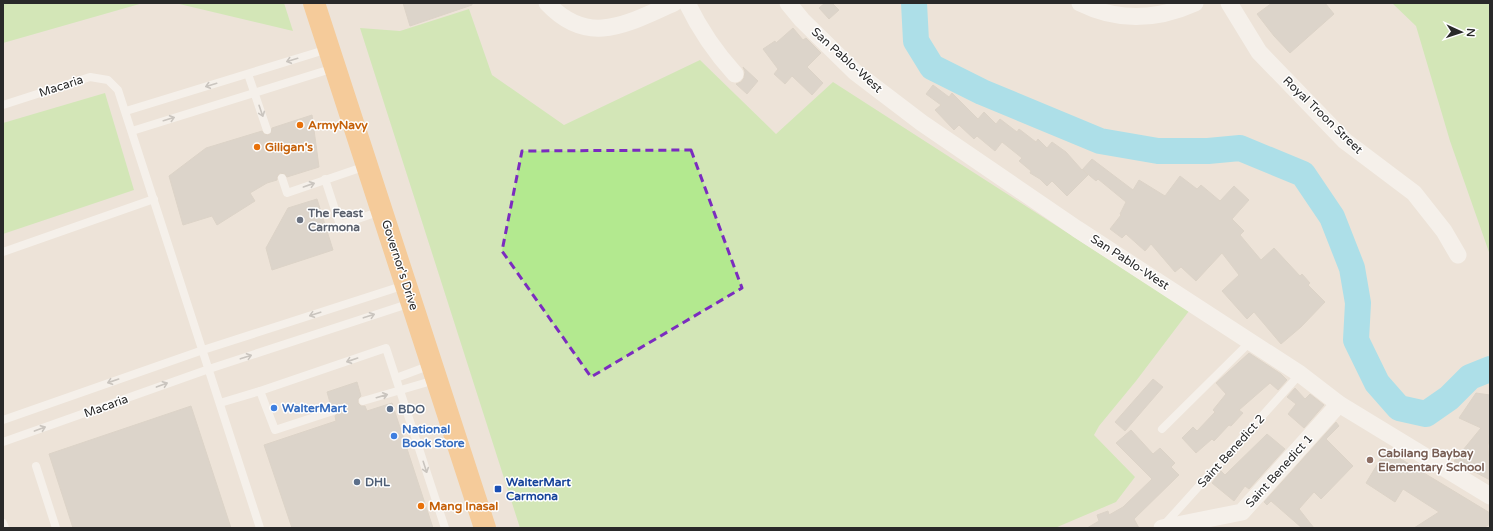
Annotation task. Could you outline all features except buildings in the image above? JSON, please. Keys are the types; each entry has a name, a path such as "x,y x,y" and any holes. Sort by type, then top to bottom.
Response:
{"highway":[{"name":"Governor's Drive","path":"314,3 485,528"}],"street":[{"path":"547,3 554,11 573,22 589,28 608,29 627,24 674,3"},
{"path":"687,3 709,43 735,74"},
{"name":"San Pablo-West","path":"788,3 802,20 856,72 922,123 1077,229 1178,293 1300,374 1339,404 1490,496"},
{"path":"1080,3 1105,13 1129,17 1153,17 1179,10 1195,3"},
{"name":"Royal Troon Street","path":"1229,3 1259,52 1346,140 1414,193 1444,231 1458,255"},
{"name":"Saint Benedict 1","path":"1162,528 1242,512 1339,404"}],"lane":[{"path":"126,111 248,74 332,58"},
{"path":"260,528 132,131 254,93 332,58"},
{"path":"248,74 267,130"},
{"name":"Macaria","path":"3,105 90,77 108,80 118,90 132,131"},
{"path":"282,178 287,193 367,165"},
{"path":"325,179 340,224 382,211"},
{"path":"3,252 154,200"},
{"path":"3,420 203,350 409,294"},
{"name":"Macaria","path":"3,442 208,369 409,294"},
{"path":"1162,429 1250,342"},
{"path":"220,403 386,348 445,528"},
{"path":"396,378 434,372"},
{"path":"363,401 400,390 434,372"},
{"name":"Saint Benedict 2","path":"1162,528 1300,374"},
{"path":"260,391 275,430 333,411"},
{"path":"36,466 56,528"},
{"path":"3,523 5,528"}],"highlighted area":[{"path":"691,150 742,288 591,377 502,251 522,151"}],"green space":[{"path":"3,3 143,3 3,43"},
{"path":"175,3 284,3 293,31"},
{"path":"1392,3 1490,3 1490,255 1450,141 1416,26"},
{"path":"469,9 492,75 564,125 700,60 776,134 833,82 1189,311 1136,381 1099,426 1094,435 1135,477 1116,502 1055,528 520,528 360,28 400,31"},
{"path":"105,93 134,190 3,234 3,123"}],"waterway":[{"path":"914,3 916,41 932,67 982,92 1100,141 1158,151 1208,151 1240,148 1303,174 1332,217 1352,268 1358,303 1356,340 1377,383 1399,408 1426,414 1449,398 1470,377 1490,369"}],"place":[{"name":"ArmyNavy","path":"300,125"},
{"name":"Giligan's","path":"257,147"},
{"name":"The Feast Carmona","path":"300,220"},
{"name":"WalterMart","path":"274,408"},
{"name":"BDO","path":"390,409"},
{"name":"National Book Store","path":"394,436"},
{"name":"Cabilang Baybay Elementary School","path":"1370,460"},
{"name":"DHL","path":"357,482"},
{"name":"WalterMart Carmona","path":"498,489"},
{"name":"Mang Inasal","path":"421,506"}]}
